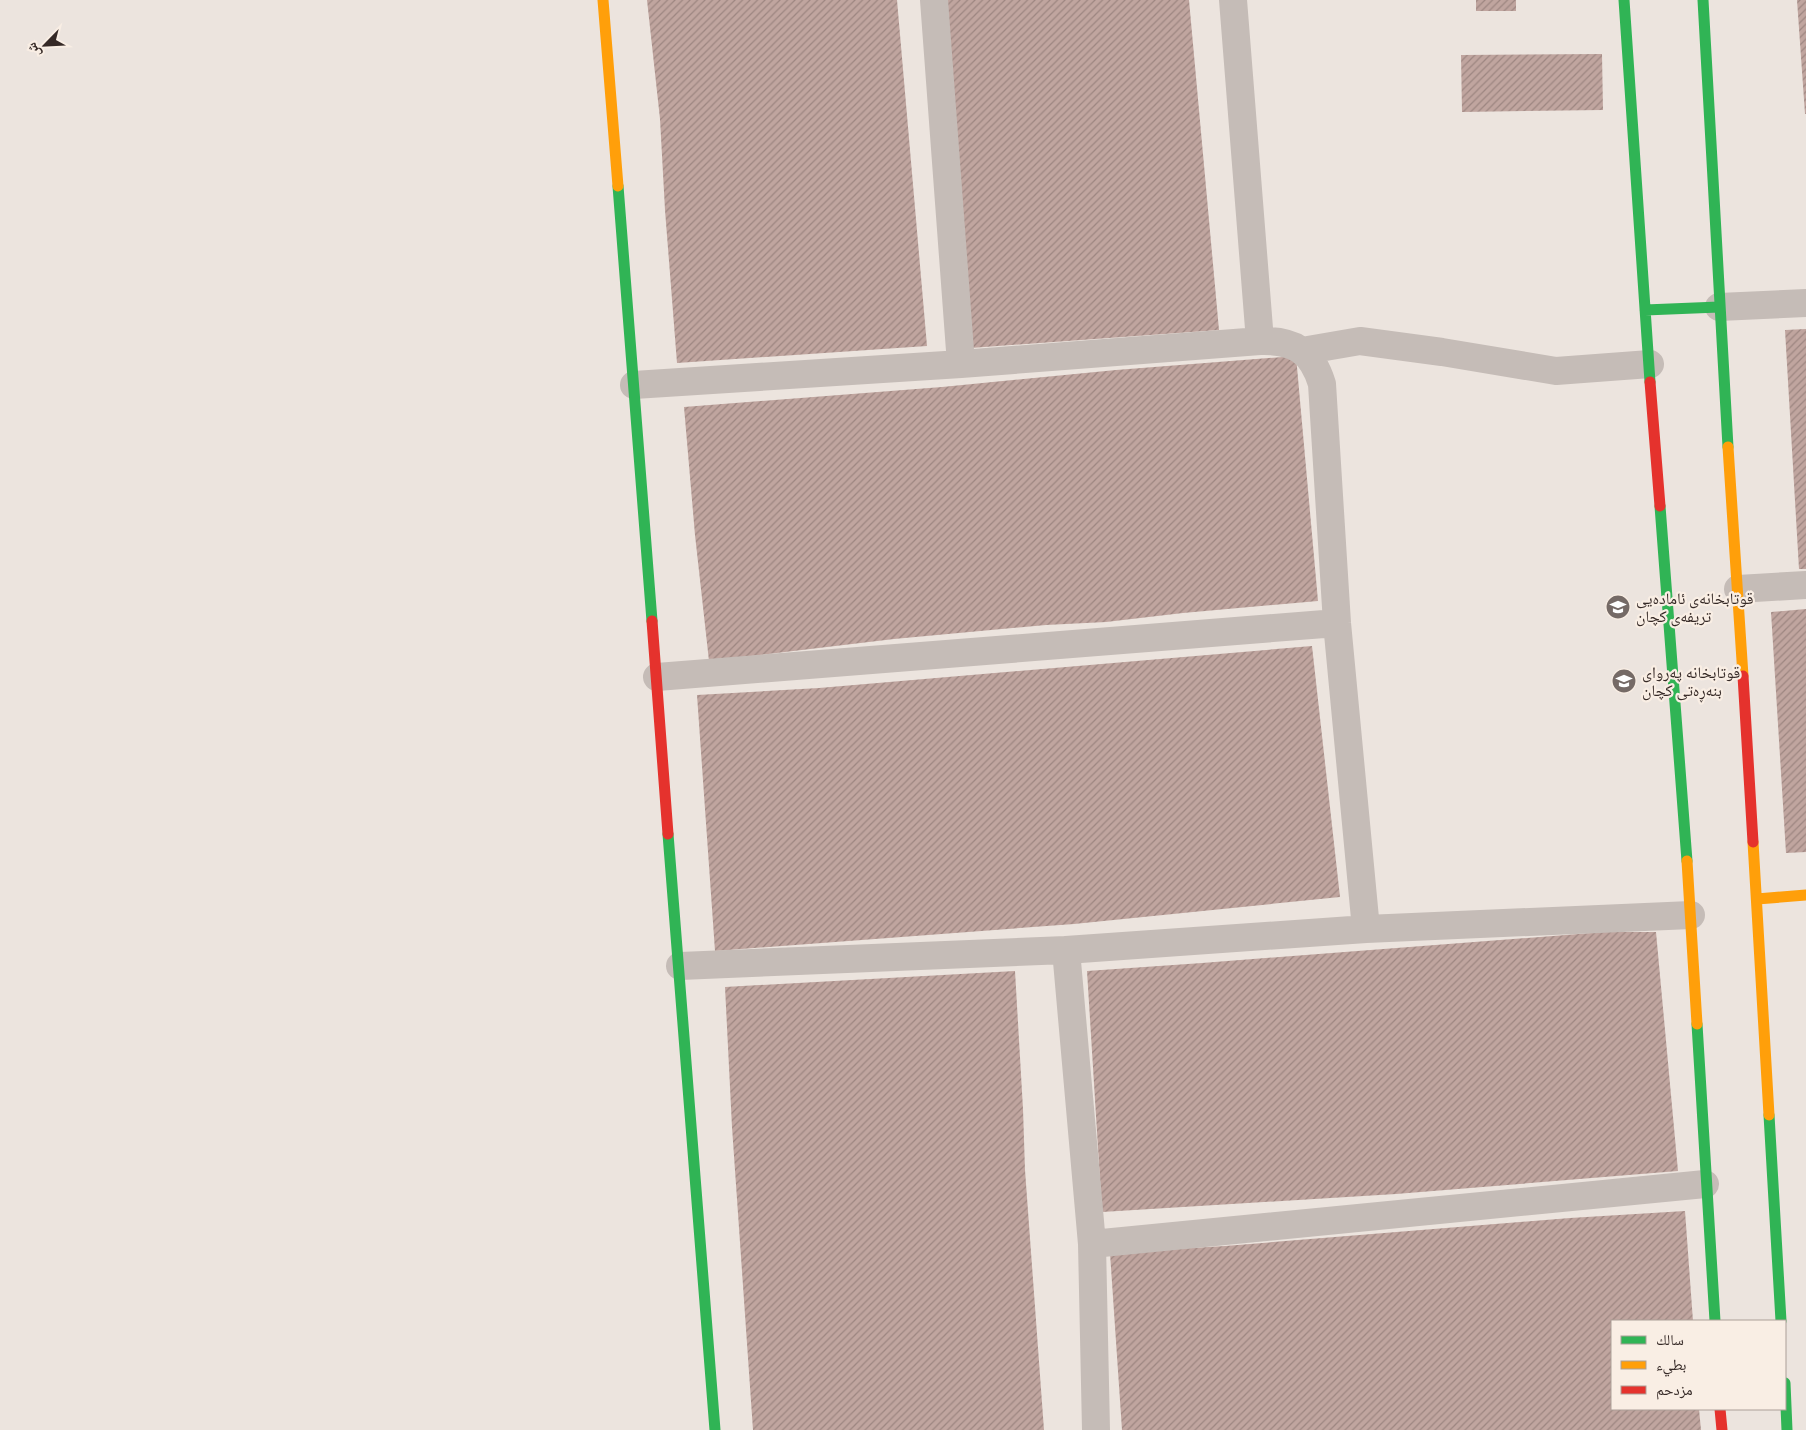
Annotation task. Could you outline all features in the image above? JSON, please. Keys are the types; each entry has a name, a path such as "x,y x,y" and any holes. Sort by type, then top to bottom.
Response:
{"main road":[{"path":"604,0 715,1430"},
{"path":"1624,0 1645,310 1692,915 1714,1320"},
{"path":"1703,0 1719,307 1757,899 1781,1320"},
{"path":"1645,310 1719,307"},
{"path":"1757,899 1806,895"},
{"path":"1786,1399 1788,1430"},
{"path":"1720,1410 1722,1430"}],"street":[{"path":"934,0 961,364"},
{"path":"1233,0 1260,341"},
{"path":"1719,307 1806,303"},
{"path":"634,385 961,364 1278,340 1291,344 1302,351 1315,366 1322,384 1337,623 1366,929"},
{"path":"1302,351 1360,342 1442,352 1556,371 1650,364"},
{"path":"1738,589 1806,585"},
{"path":"657,676 1337,623"},
{"path":"680,966 1066,950 1366,929 1692,915"},
{"path":"1066,950 1092,1244 1096,1430"},
{"path":"1092,1244 1706,1184"}],"building":[{"path":"647,0 897,0 927,346 677,363 660,119"},
{"path":"941,0 1189,0 1219,330 971,348"},
{"path":"1476,0 1516,0 1516,11 1476,11"},
{"path":"1797,0 1806,0 1806,114 1805,114"},
{"path":"1602,54 1603,110 1462,112 1461,55"},
{"path":"1806,329 1806,569 1799,569 1785,330"},
{"path":"1296,356 1318,601 1106,622 1046,625 894,639 709,661 695,535 684,407"},
{"path":"1806,609 1806,852 1786,853 1771,612"},
{"path":"1312,646 1340,897 1074,924 715,951 697,695 819,688"},
{"path":"1604,932 1656,932 1678,1171 1396,1194 1102,1212 1087,971"},
{"path":"1015,971 1025,1170 1044,1430 753,1430 732,1127 725,987"},
{"path":"1685,1211 1693,1320 1611,1320 1611,1410 1699,1410 1701,1430 1122,1430 1110,1253 1225,1246 1570,1218"}],"traffic: fast":[{"path":"1624,0 1650,382"},
{"path":"1703,0 1728,447"},
{"path":"618,186 652,621"},
{"path":"1645,310 1719,307"},
{"path":"1660,506 1687,861"},
{"path":"668,834 715,1430"},
{"path":"1697,1024 1715,1320"},
{"path":"1769,1115 1781,1320"},
{"path":"1786,1406 1787,1430"}],"traffic: slow":[{"path":"603,0 618,186"},
{"path":"1728,447 1743,676"},
{"path":"1753,842 1769,1115"},
{"path":"1687,861 1697,1024"},
{"path":"1757,899 1806,895"}],"traffic: jam":[{"path":"1650,382 1660,506"},
{"path":"652,621 668,834"},
{"path":"1743,676 1753,842"},
{"path":"1720,1410 1722,1430"}],"place":[{"name":"قوتابخانەی ئامادەیی تریفەی کچان","path":"1618,607"},
{"name":"قوتابخانە پەروای بنەڕەتی کچان","path":"1624,681"}]}
